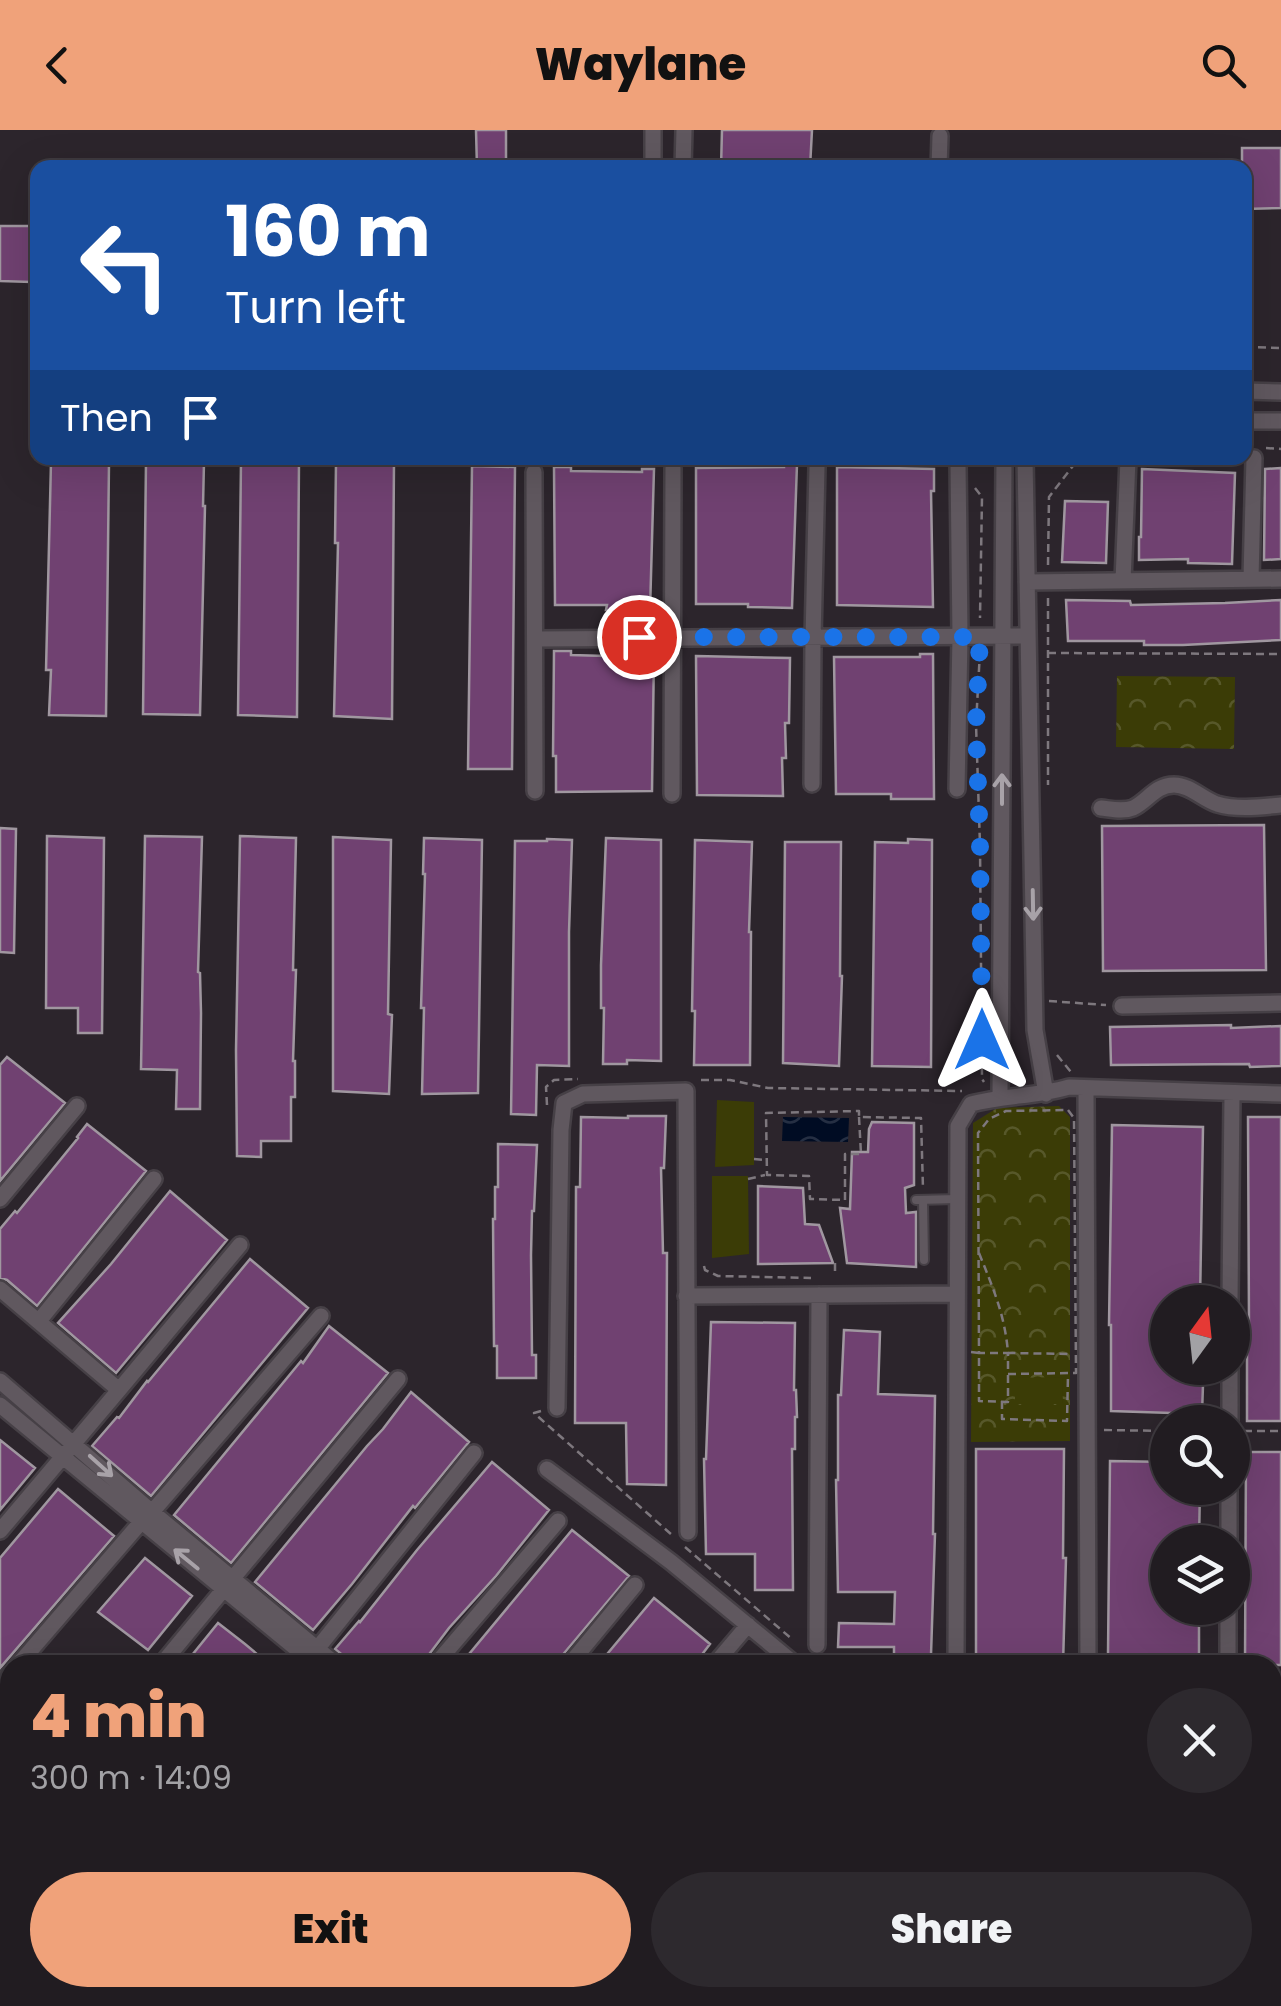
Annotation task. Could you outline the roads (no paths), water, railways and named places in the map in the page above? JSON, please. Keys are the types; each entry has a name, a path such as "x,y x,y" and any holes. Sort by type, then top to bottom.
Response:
{"street":[{"path":"653,130 653,160"},
{"path":"684,130 684,160"},
{"path":"940,136 940,160"},
{"path":"1252,391 1281,392"},
{"path":"1263,392 1274,421"},
{"path":"1252,580 1254,458"},
{"path":"957,789 958,465"},
{"path":"1000,1096 1004,465"},
{"path":"1025,465 1036,1043 1046,1094"},
{"path":"1122,581 1128,465"},
{"path":"812,784 817,467"},
{"path":"672,794 673,468"},
{"path":"534,472 535,791"},
{"path":"1027,582 1281,579"},
{"path":"536,639 1028,636"},
{"path":"1101,808 1132,808 1160,787 1170,785 1180,785 1221,805 1281,806"},
{"path":"1122,1006 1281,1003"},
{"path":"1080,1082 1088,1430 1088,1655"},
{"path":"956,1655 958,1126 971,1104 1000,1096 1046,1094 1080,1082 1281,1094"},
{"path":"558,1408 564,1103 583,1094 686,1090 688,1532"},
{"path":"1230,1285 1232,1094"},
{"path":"0,1199 77,1106"},
{"path":"39,1321 154,1180"},
{"path":"0,1531 240,1246"},
{"path":"686,1296 820,1286 956,1294"},
{"path":"817,1646 820,1286"},
{"path":"0,1289 119,1390"},
{"path":"27,1655 321,1316"},
{"path":"169,1655 398,1379"},
{"path":"0,1380 74,1443 146,1517"},
{"path":"0,1405 63,1458 146,1517 228,1583 308,1655"},
{"path":"315,1655 474,1453"},
{"path":"546,1469 671,1562 784,1655"},
{"path":"444,1655 558,1521"},
{"path":"577,1655 635,1586"},
{"path":"722,1655 748,1625"},
{"path":"1228,1625 1228,1655"}],"lane":[{"path":"924,1260 920,1200 958,1199"}],"water":[{"path":"783,1117 849,1118 848,1142 782,1141"}]}
